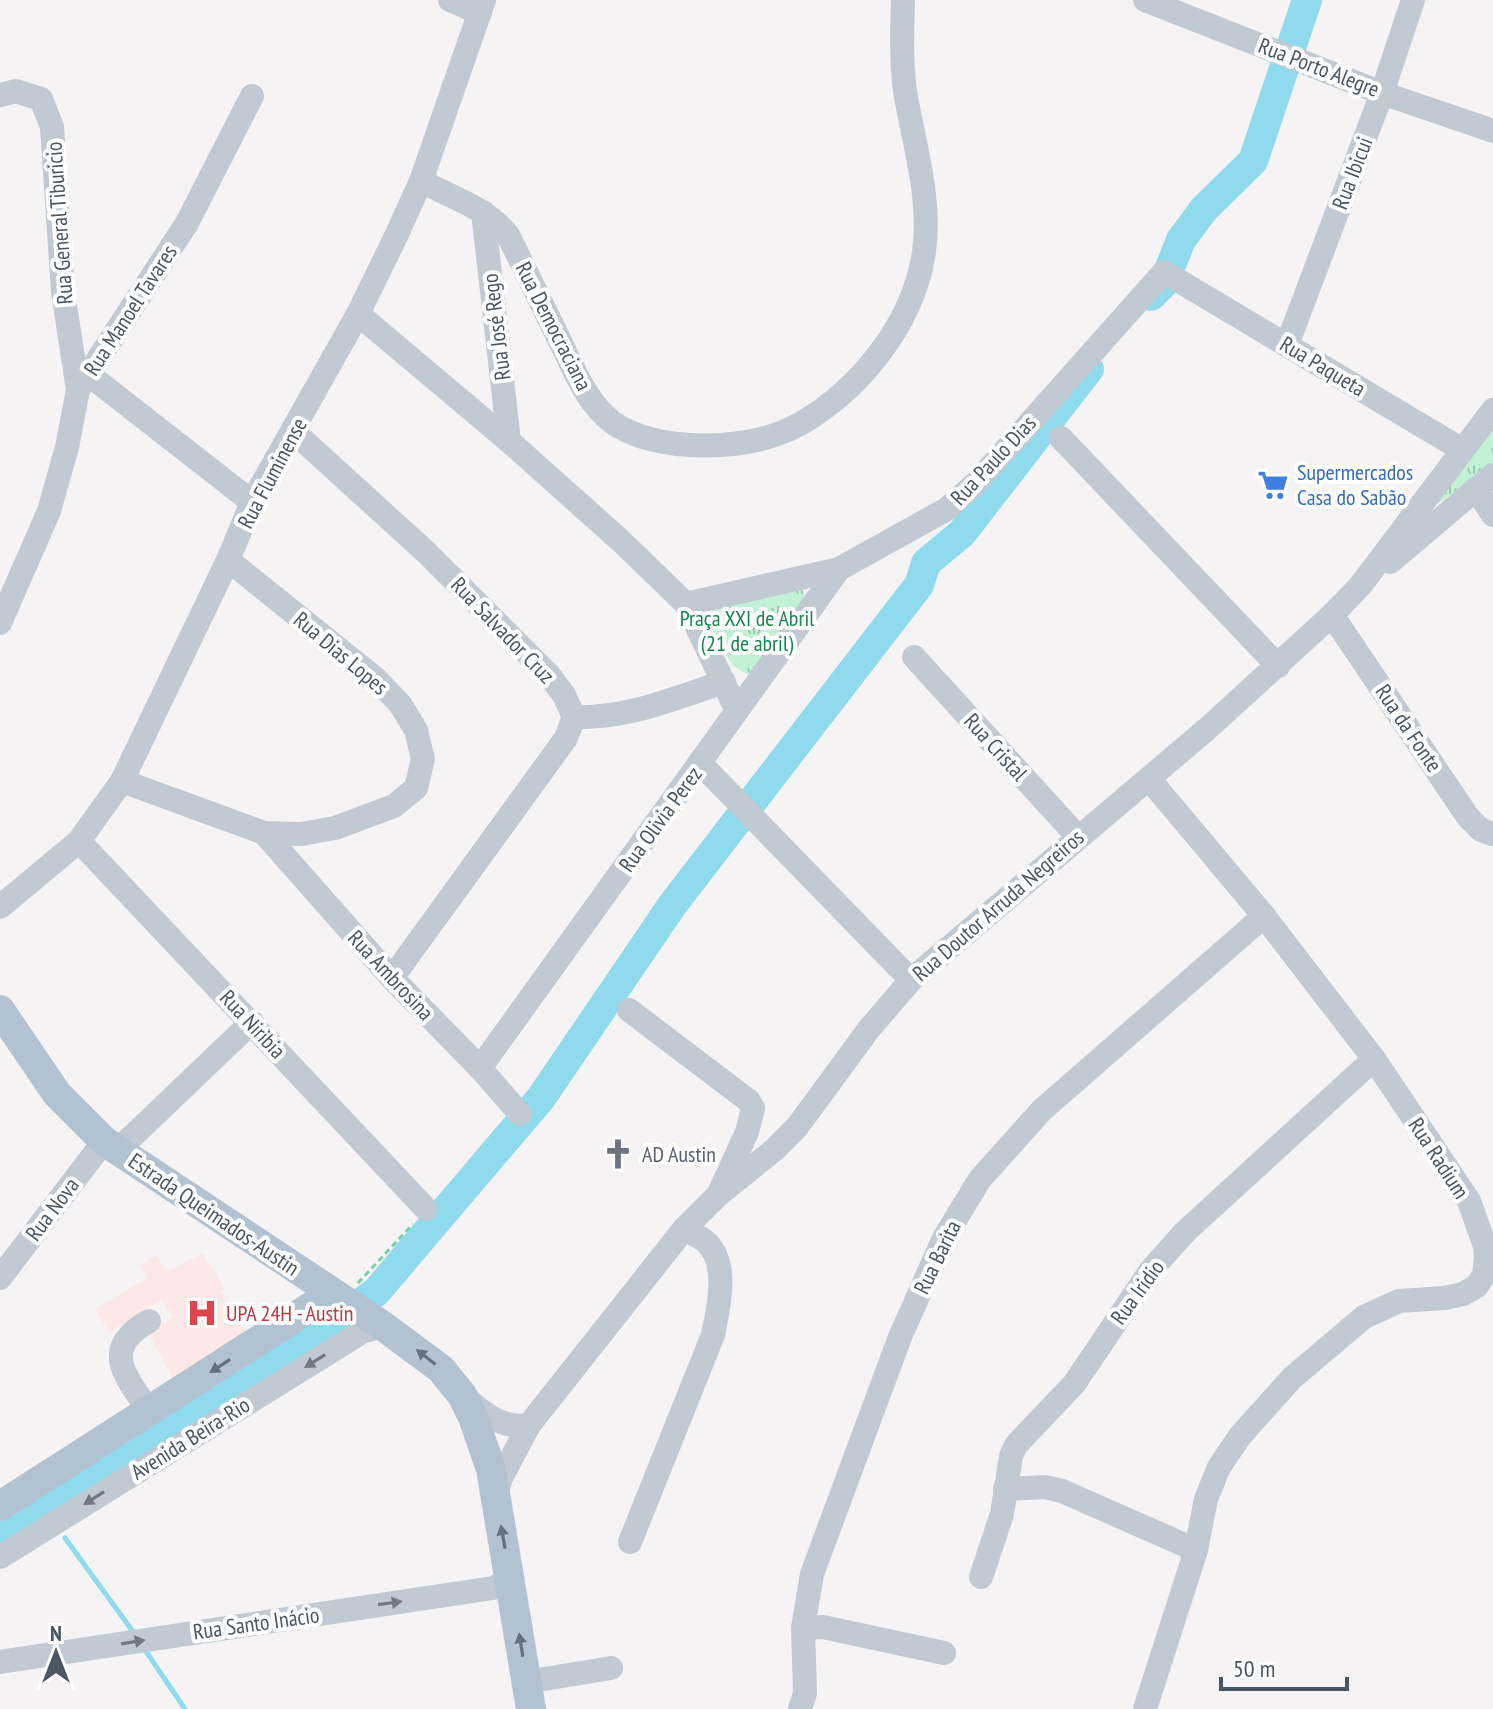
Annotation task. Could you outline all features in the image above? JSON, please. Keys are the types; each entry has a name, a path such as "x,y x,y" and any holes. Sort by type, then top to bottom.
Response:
{"main road":[{"name":"Estrada Queimados-Austin","path":"0,1010 57,1094 111,1145 351,1305 441,1369 462,1395 484,1446 496,1494 529,1696"},
{"name":"Avenida Beira-Rio","path":"0,1506 150,1412 322,1297 351,1305"}],"street":[{"path":"450,0 482,6"},
{"name":"Rua Democraciana","path":"421,181 483,212 500,224 584,392 605,416 626,432 667,444 710,446 757,440 799,425 838,397 871,365 912,294 923,258 925,215 905,87 901,39 903,0"},
{"name":"Rua Porto Alegre","path":"1145,0 1382,93 1493,131"},
{"name":"Rua Ibicui","path":"1287,345 1382,93 1413,0"},
{"name":"Rua Fluminense","path":"0,907 79,841 122,781 228,560 252,502 358,314 421,181 482,6"},
{"name":"Rua General Tiburicio","path":"0,95 16,91 41,99 52,127 63,292 83,382"},
{"name":"Rua Manoel Tavares","path":"0,623 49,511 83,382 187,223 252,96"},
{"name":"Rua José Rego","path":"483,212 509,441"},
{"name":"Rua Paqueta","path":"1171,277 1461,449"},
{"name":"Rua Paulo Dias","path":"686,604 839,569 947,509 977,482 1171,277"},
{"path":"358,314 509,441 686,604 737,711"},
{"path":"83,382 252,502"},
{"name":"Rua Doutor Arruda Negreiros","path":"496,1494 529,1425 684,1229 797,1127 869,1029 911,980 1149,779 1332,615 1360,586 1493,410"},
{"name":"Rua Salvador Cruz","path":"294,432 427,553 549,675 564,695 574,717"},
{"path":"1061,438 1278,666"},
{"path":"1360,586 1485,482 1493,515"},
{"name":"Rua Dias Lopes","path":"122,781 264,833 301,834 335,828 394,806 416,788 423,759 416,730 400,704 375,678 228,560"},
{"name":"Rua Olivia Perez","path":"480,1068 839,569"},
{"name":"Rua da Fonte","path":"1332,615 1468,817 1481,830 1493,834"},
{"name":"Rua Cristal","path":"914,657 1078,837"},
{"path":"392,978 566,738 574,717 598,718 626,713 724,682"},
{"path":"700,763 911,980"},
{"name":"Rua Radium","path":"1146,1706 1196,1550 1206,1499 1219,1467 1240,1436 1292,1378 1364,1317 1399,1301 1445,1298 1463,1294 1477,1286 1484,1274 1485,1246 1469,1201 1374,1059 1264,916 1149,779"},
{"name":"Rua Ambrosina","path":"264,833 392,978 520,1114"},
{"name":"Rua Niribia","path":"79,841 426,1209"},
{"name":"Rua Barita","path":"800,1709 805,1693 803,1628 812,1574 900,1337 944,1238 980,1179 1042,1110 1264,916"},
{"path":"629,1010 749,1101 753,1108 747,1132 717,1196"},
{"name":"Rua Nova","path":"0,1278 111,1145 252,1022"},
{"name":"Rua Iridio","path":"981,1577 1002,1514 1011,1456 1016,1445 1074,1384 1151,1270 1185,1232 1374,1059"},
{"path":"630,1542 713,1335 719,1302 716,1257 707,1243 684,1229"},
{"name":"Avenida Beira-Rio","path":"0,1557 362,1332 351,1305"},
{"path":"149,1321 135,1329 120,1350 124,1375 150,1412"},
{"path":"462,1395 495,1420 513,1426 529,1425"},
{"path":"1005,1489 1045,1487 1062,1491 1196,1550"},
{"name":"Rua Santo Inácio","path":"0,1662 493,1588 510,1580"},
{"path":"803,1628 823,1627 944,1653"},
{"path":"529,1696 611,1668"}],"path":[{"path":"351,1305 358,1283 426,1209"}],"shaded area":[{"name":"UPA 24H - Austin","path":"203,1253 224,1289 220,1292 248,1334 174,1381 148,1332 173,1317 161,1300 109,1332 95,1309 148,1278 140,1266 156,1256 168,1272"}],"green space":[{"path":"1493,426 1493,464 1426,512"},
{"name":"Praça XXI de Abril (21 de abril)","path":"786,583 801,589 806,603 758,670 747,674 733,666 703,620 704,612"}],"waterway":[{"path":"1151,296 1164,283 1181,240 1204,209 1253,161 1307,0"},
{"path":"0,1531 340,1318 376,1292 541,1098 673,904 919,585 926,563 962,533 1089,369"},
{"path":"30,1511 40,1519"},
{"path":"65,1538 134,1633"},
{"path":"145,1650 185,1709"}],"place":[{"name":"Supermercados Casa do Sabão","path":"1273,485"},
{"name":"AD Austin","path":"618,1154"},
{"name":"UPA 24H - Austin","path":"202,1313"}]}
